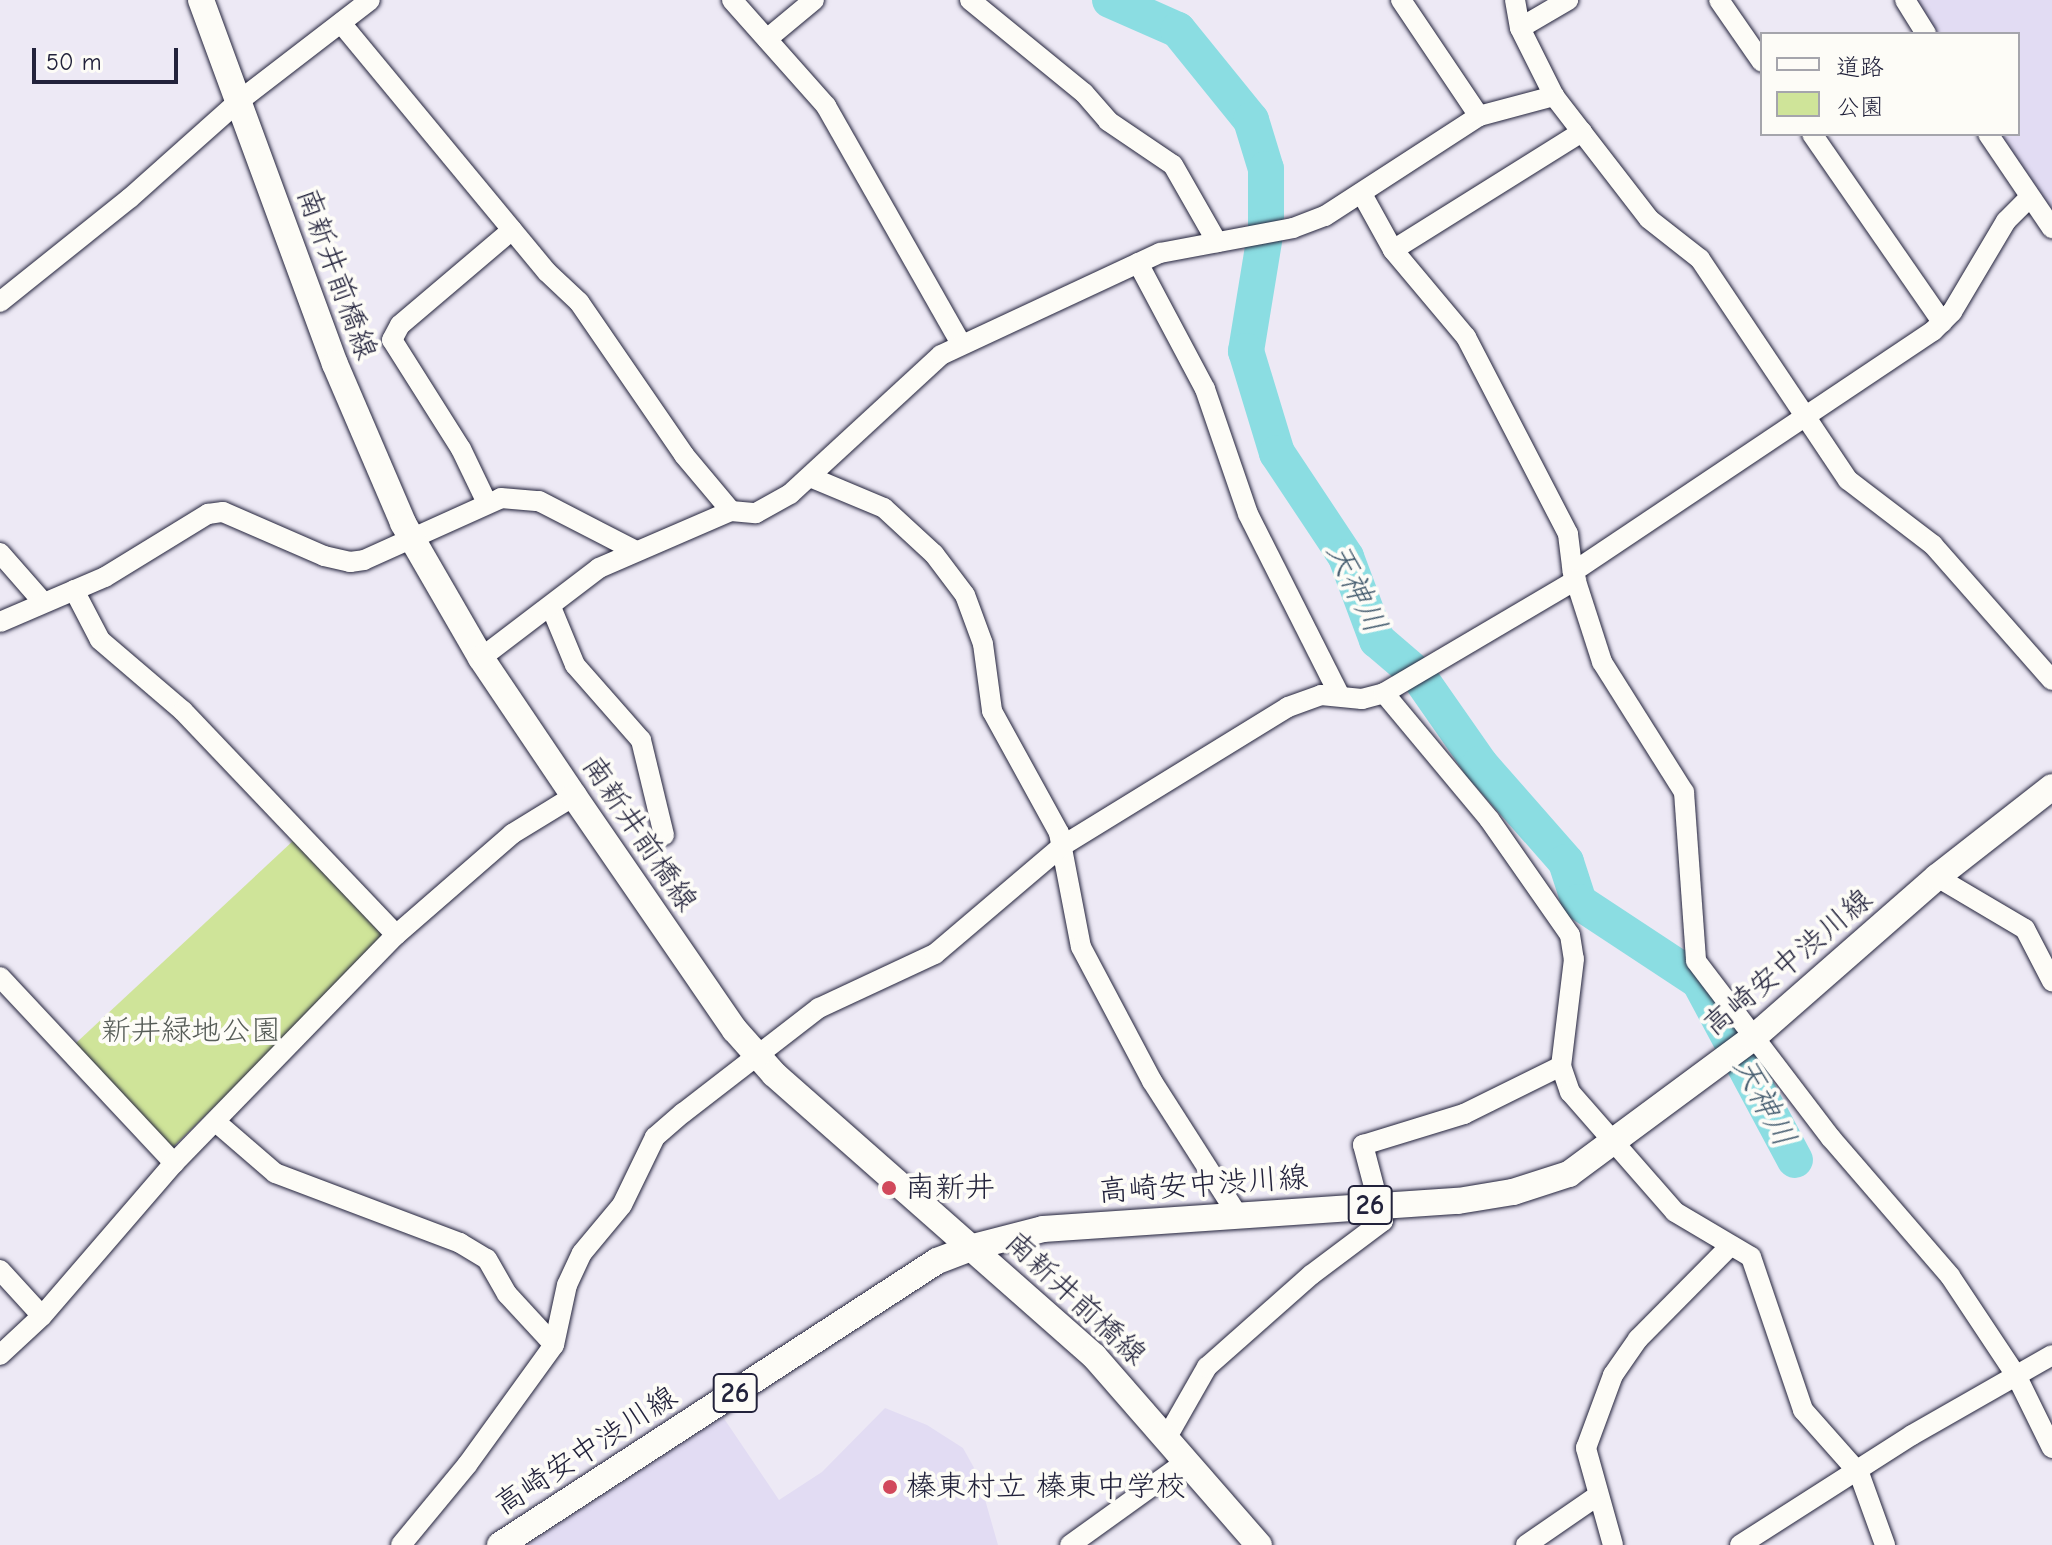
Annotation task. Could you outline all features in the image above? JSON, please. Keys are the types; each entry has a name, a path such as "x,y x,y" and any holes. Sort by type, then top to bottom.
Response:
{"main road":[{"name":"南新井前橋線","path":"201,0 335,364 410,538 481,658 574,796 756,1054 792,1092 973,1247 1094,1356 1259,1545"},
{"name":"高崎安中渋川線","path":"500,1545 937,1261 973,1247 1043,1229 1513,1192 1569,1174 1614,1145 1741,1047 1937,877 2052,787"}],"street":[{"path":"0,302 130,198 239,101 370,0"},
{"path":"732,0 826,106 961,344"},
{"path":"767,39 814,0"},
{"path":"970,0 1084,93 1108,121 1173,165 1217,242"},
{"path":"1401,0 1479,116"},
{"path":"1515,0 1520,28 1554,96 1649,219 1700,259 1807,413 1848,480 1933,545 2052,680"},
{"path":"1520,28 1568,0"},
{"path":"1719,0 1760,59"},
{"path":"1905,0 1925,32"},
{"path":"341,23 512,230 579,302 684,455 731,511"},
{"path":"481,658 599,568 731,511 756,513 810,477 934,360 961,344 1177,248 1293,228 1362,194 1479,116 1554,96"},
{"path":"1393,250 1582,132"},
{"path":"1813,136 1942,322"},
{"path":"1989,136 2028,199 2052,228"},
{"path":"1362,194 1393,250 1466,337 1560,516 1602,662 1684,792 1696,961 1741,1047 1950,1276 2017,1377 2052,1448"},
{"path":"401,1545 484,1443 554,1345 567,1285 582,1253 622,1205 655,1137 756,1054 819,1008 935,954 1062,846 1288,707 1339,694 1362,699 1384,693 1575,576 1942,322 2006,221 2028,199"},
{"path":"487,503 461,449 392,340 400,325 512,230"},
{"path":"1138,263 1205,389 1248,514 1339,694"},
{"path":"810,477 884,508 934,554 965,595 983,644 992,711 1062,846 1074,920 1092,974 1152,1081 1237,1214"},
{"path":"0,622 134,561 208,514 223,512 324,556 350,562 501,498 539,501 636,551"},
{"path":"0,553 42,601"},
{"path":"74,590 100,640 183,711 396,935"},
{"path":"551,607 575,665 641,740 664,835"},
{"path":"1384,693 1489,819 1570,935 1574,959 1561,1066 1570,1092 1675,1212 1729,1247 1751,1257 1803,1410 1859,1473 1885,1545"},
{"path":"0,1355 42,1316 174,1163 396,935 512,834 574,796"},
{"path":"1937,877 2025,929 2052,981"},
{"path":"0,977 174,1163"},
{"path":"1167,1437 1207,1367 1311,1275 1383,1221 1363,1145 1464,1114 1561,1066"},
{"path":"216,1122 275,1173 460,1243 487,1259 507,1294 554,1345"},
{"path":"1613,1545 1586,1448 1613,1375 1638,1339 1729,1247"},
{"path":"0,1270 42,1316"},
{"path":"1740,1545 1859,1473 1912,1435 2052,1355"},
{"path":"1070,1545 1187,1461"},
{"path":"1526,1545 1597,1496"}],"shaded area":[{"path":"1915,0 2052,0 2052,214 2000,136 2020,136 2020,32 1935,32"},
{"name":"榛東村立 榛東中学校","path":"885,1408 927,1425 963,1448 978,1475 998,1545 527,1545 723,1417 779,1500 822,1472"}],"green space":[{"name":"新井緑地公園","path":"294,840 386,939 172,1148 77,1050 76,1043"}],"waterway":[{"name":"天神川","path":"1110,0 1178,30 1251,120 1266,169 1266,229 1246,351 1277,453 1346,557 1377,640 1418,675 1480,764 1566,862 1579,902 1699,981 1795,1160"}],"place":[{"name":"南新井","path":"889,1188"},
{"name":"榛東村立 榛東中学校","path":"890,1487"}]}
